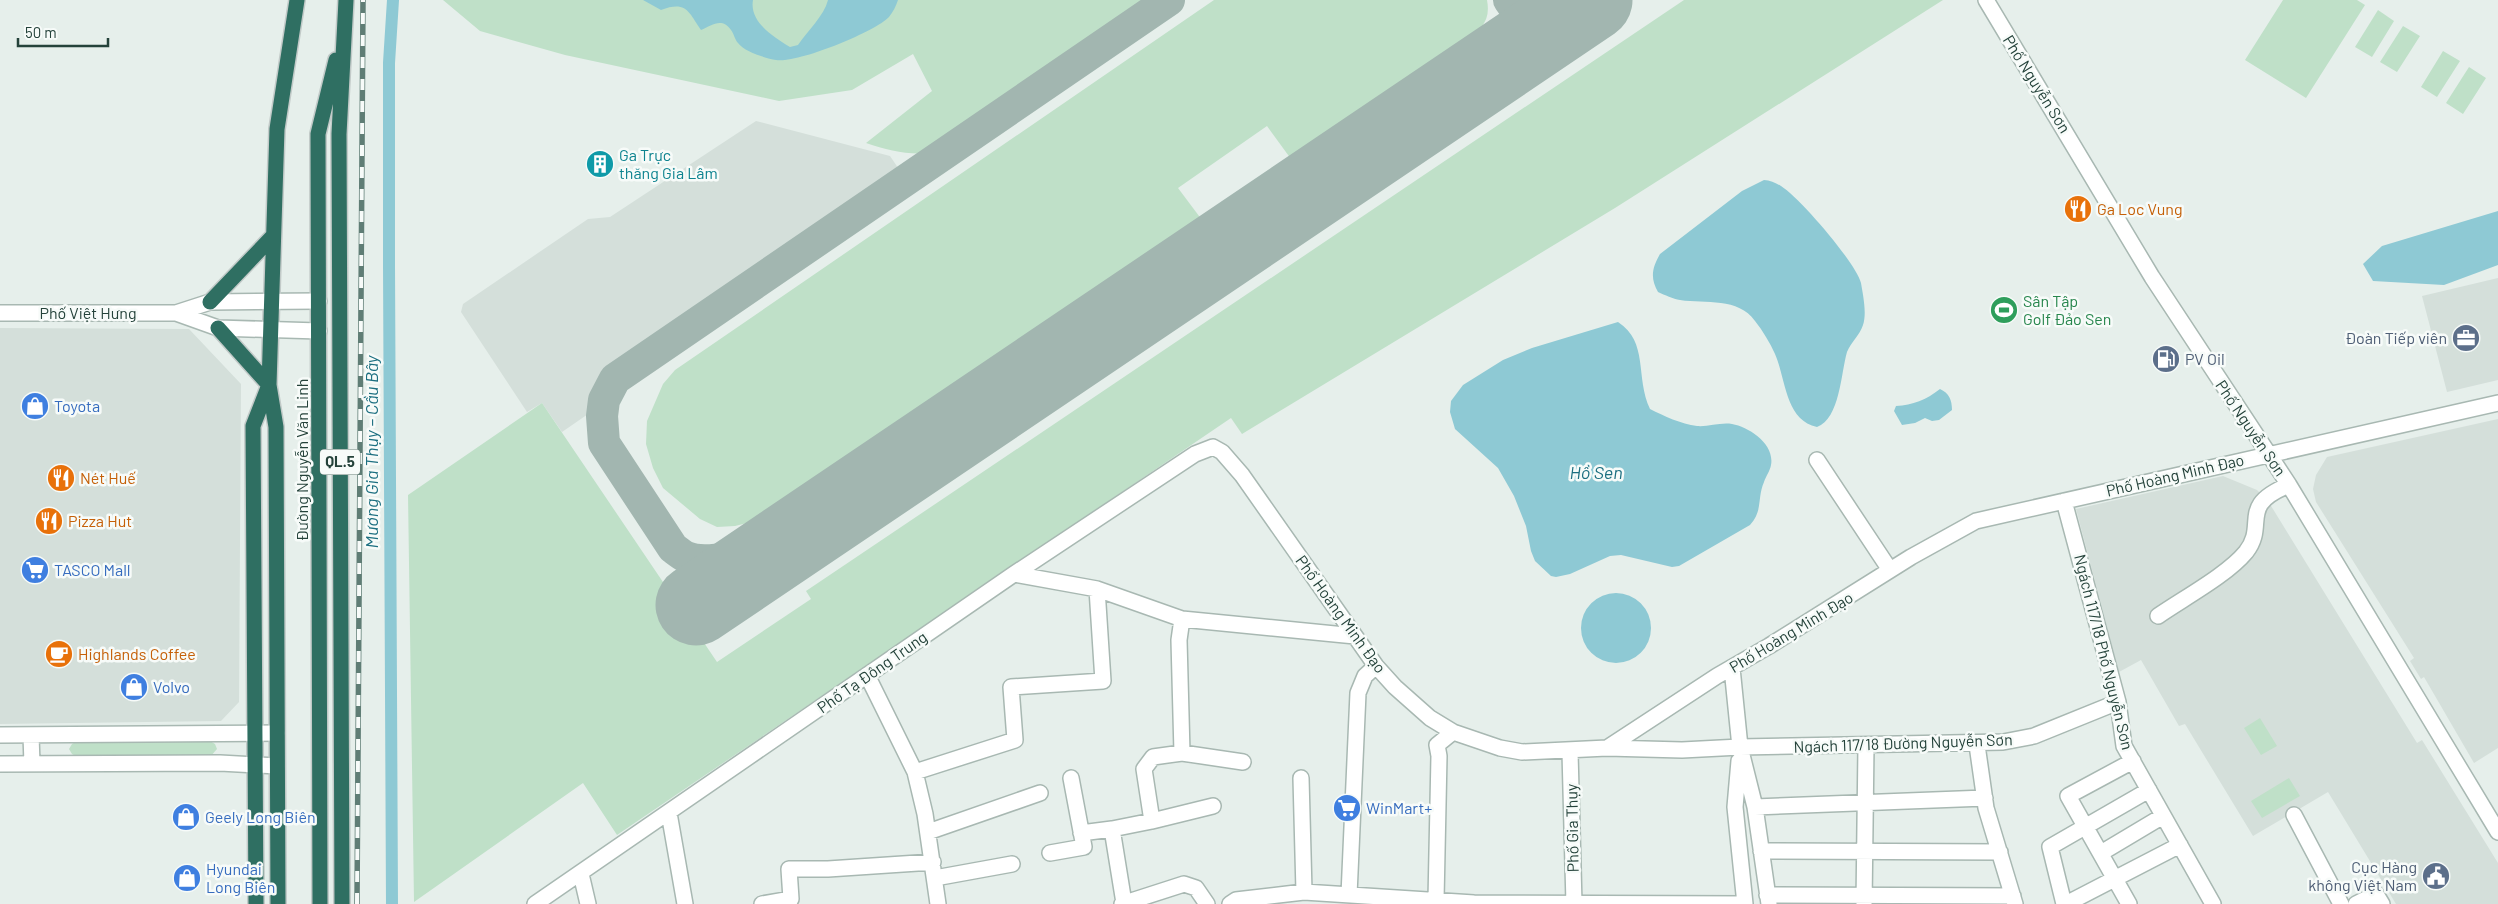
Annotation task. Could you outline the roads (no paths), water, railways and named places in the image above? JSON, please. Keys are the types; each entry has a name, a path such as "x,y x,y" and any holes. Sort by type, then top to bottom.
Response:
{"highway":[{"name":"Đường Nguyễn Văn Linh","path":"278,904 276,427 269,385 270,302 277,130 297,0"},
{"name":"Đường Nguyễn Văn Linh","path":"342,904 339,134 346,0"},
{"name":"Đường Nguyễn Văn Linh","path":"320,904 318,134 345,20"},
{"path":"210,302 272,236"},
{"path":"218,328 269,385"},
{"name":"Đường Nguyễn Văn Linh","path":"256,904 253,426 269,385"},
{"path":"320,562 340,564"}],"street":[{"name":"Phố Nguyễn Sơn","path":"1986,0 2152,278 2289,484 2498,832"},
{"name":"Phố Việt Hưng","path":"0,313 176,313 210,302 319,301"},
{"name":"Phố Việt Hưng","path":"176,313 218,328 319,331"},
{"name":"Phố Hoàng Minh Đạo","path":"1213,447 1222,452 1242,475 1376,666 1419,710 1453,732 1500,748 1522,752 1570,752 1607,748 1890,570 1976,521 2269,453 2498,403"},
{"name":"Phố Tạ Đông Trung","path":"535,904 556,897 581,874 1014,574 1195,454 1213,447"},
{"path":"1817,460 1890,570"},
{"path":"2158,616 2231,566 2246,552 2253,536 2258,507 2272,491 2289,484"},
{"name":"Ngách 117/18 Phố Nguyễn Sơn","path":"2064,501 2118,702 2124,746 2212,904"},
{"path":"1014,574 1097,589 1182,619 1355,636"},
{"path":"915,772 1015,740 1011,687 1103,681 1097,589"},
{"path":"1182,619 1179,640 1182,753"},
{"path":"1349,895 1358,693 1365,676 1376,666"},
{"path":"1732,668 1740,747 1755,807 1768,900 2014,900 1985,798 1977,744"},
{"path":"867,675 915,772 934,862 938,904"},
{"name":"Ngách 117/18 Đường Nguyễn Sơn","path":"1607,748 1648,750 1977,744 2034,736 2118,702"},
{"path":"0,735 277,732"},
{"path":"1436,900 1439,756 1436,745 1453,732"},
{"path":"31,734 32,764"},
{"path":"1864,900 1866,746"},
{"path":"1230,904 1236,900 1304,892 1436,900 1574,904 1745,904 1735,807 1740,747"},
{"name":"Phố Gia Thụy","path":"1570,752 1574,904"},
{"path":"1152,821 1144,769 1153,757 1182,753 1243,762"},
{"path":"2130,904 2068,796 2133,761"},
{"path":"0,764 220,764 254,767 277,766"},
{"path":"1050,853 1084,847 1071,778"},
{"path":"1301,778 1304,892"},
{"path":"2149,790 2050,847 2065,904 2180,844"},
{"path":"928,832 1040,793"},
{"path":"1755,807 1985,798"},
{"path":"1081,833 1152,821 1213,806"},
{"path":"670,814 685,904"},
{"path":"2294,815 2341,904"},
{"path":"2100,853 2164,816"},
{"path":"1112,829 1123,904 1184,884 1196,888 1207,904"},
{"path":"1761,851 2000,852"},
{"path":"762,904 791,899 789,869 828,869 934,862"},
{"path":"935,878 1012,864"},
{"path":"581,874 588,904"},
{"path":"2356,904 2379,899"}],"water":[{"path":"643,0 753,0 753,8 759,22 770,34 790,47 798,45 819,17 828,0 898,0 889,17 868,31 817,52 786,60 776,60 745,49 738,43 728,26 724,24 713,24 701,30 690,14 682,7 670,7 661,10"},
{"path":"1764,180 1781,186 1801,203 1849,261 1861,283 1865,310 1863,325 1847,352 1838,394 1831,415 1817,427 1806,423 1798,416 1788,397 1773,350 1761,329 1748,313 1740,308 1721,303 1675,299 1658,292 1653,278 1655,264 1660,254 1742,191"},
{"path":"2498,211 2498,265 2444,285 2373,281 2363,264 2382,246"},
{"name":"Hồ Sen","path":"1618,322 1628,330 1638,350 1643,385 1650,409 1691,425 1732,424 1746,429 1759,438 1769,450 1771,457 1770,467 1762,488 1757,515 1750,525 1679,566 1672,567 1621,555 1610,556 1570,574 1556,577 1551,576 1535,561 1526,526 1514,496 1498,468 1455,429 1450,412 1451,401 1463,385 1503,360 1532,348"},
{"path":"1940,389 1949,397 1952,410 1939,420 1932,421 1925,418 1915,423 1902,425 1894,411 1896,406 1919,401"},
{"path":"1623,593 1636,599 1645,608 1649,614 1651,628 1649,642 1641,653 1630,661 1609,663 1602,661 1591,653 1583,642 1581,621 1583,614 1591,603 1602,595"}],"waterway":[{"name":"Mương Gia Thụy – Cầu Bây","path":"392,904 389,63 393,0"}],"railway":[{"path":"357,904 363,0"}],"place":[{"name":"Ga Trực thăng Gia Lâm","path":"600,164"},
{"name":"Ga Loc Vung","path":"2078,209"},
{"name":"Sân Tập Golf Đảo Sen","path":"2004,310"},
{"name":"Đoàn Tiếp viên","path":"2466,338"},
{"name":"PV Oil","path":"2166,359"},
{"name":"Toyota","path":"35,406"},
{"name":"Nét Huế","path":"61,478"},
{"name":"Pizza Hut","path":"49,521"},
{"name":"TASCO Mall","path":"35,570"},
{"name":"Highlands Coffee","path":"59,654"},
{"name":"Volvo","path":"134,687"},
{"name":"WinMart+","path":"1347,808"},
{"name":"Geely Long Biên","path":"186,817"},
{"name":"Cục Hàng không Việt Nam","path":"2436,876"},
{"name":"Hyundai Long Biên","path":"187,878"}]}
